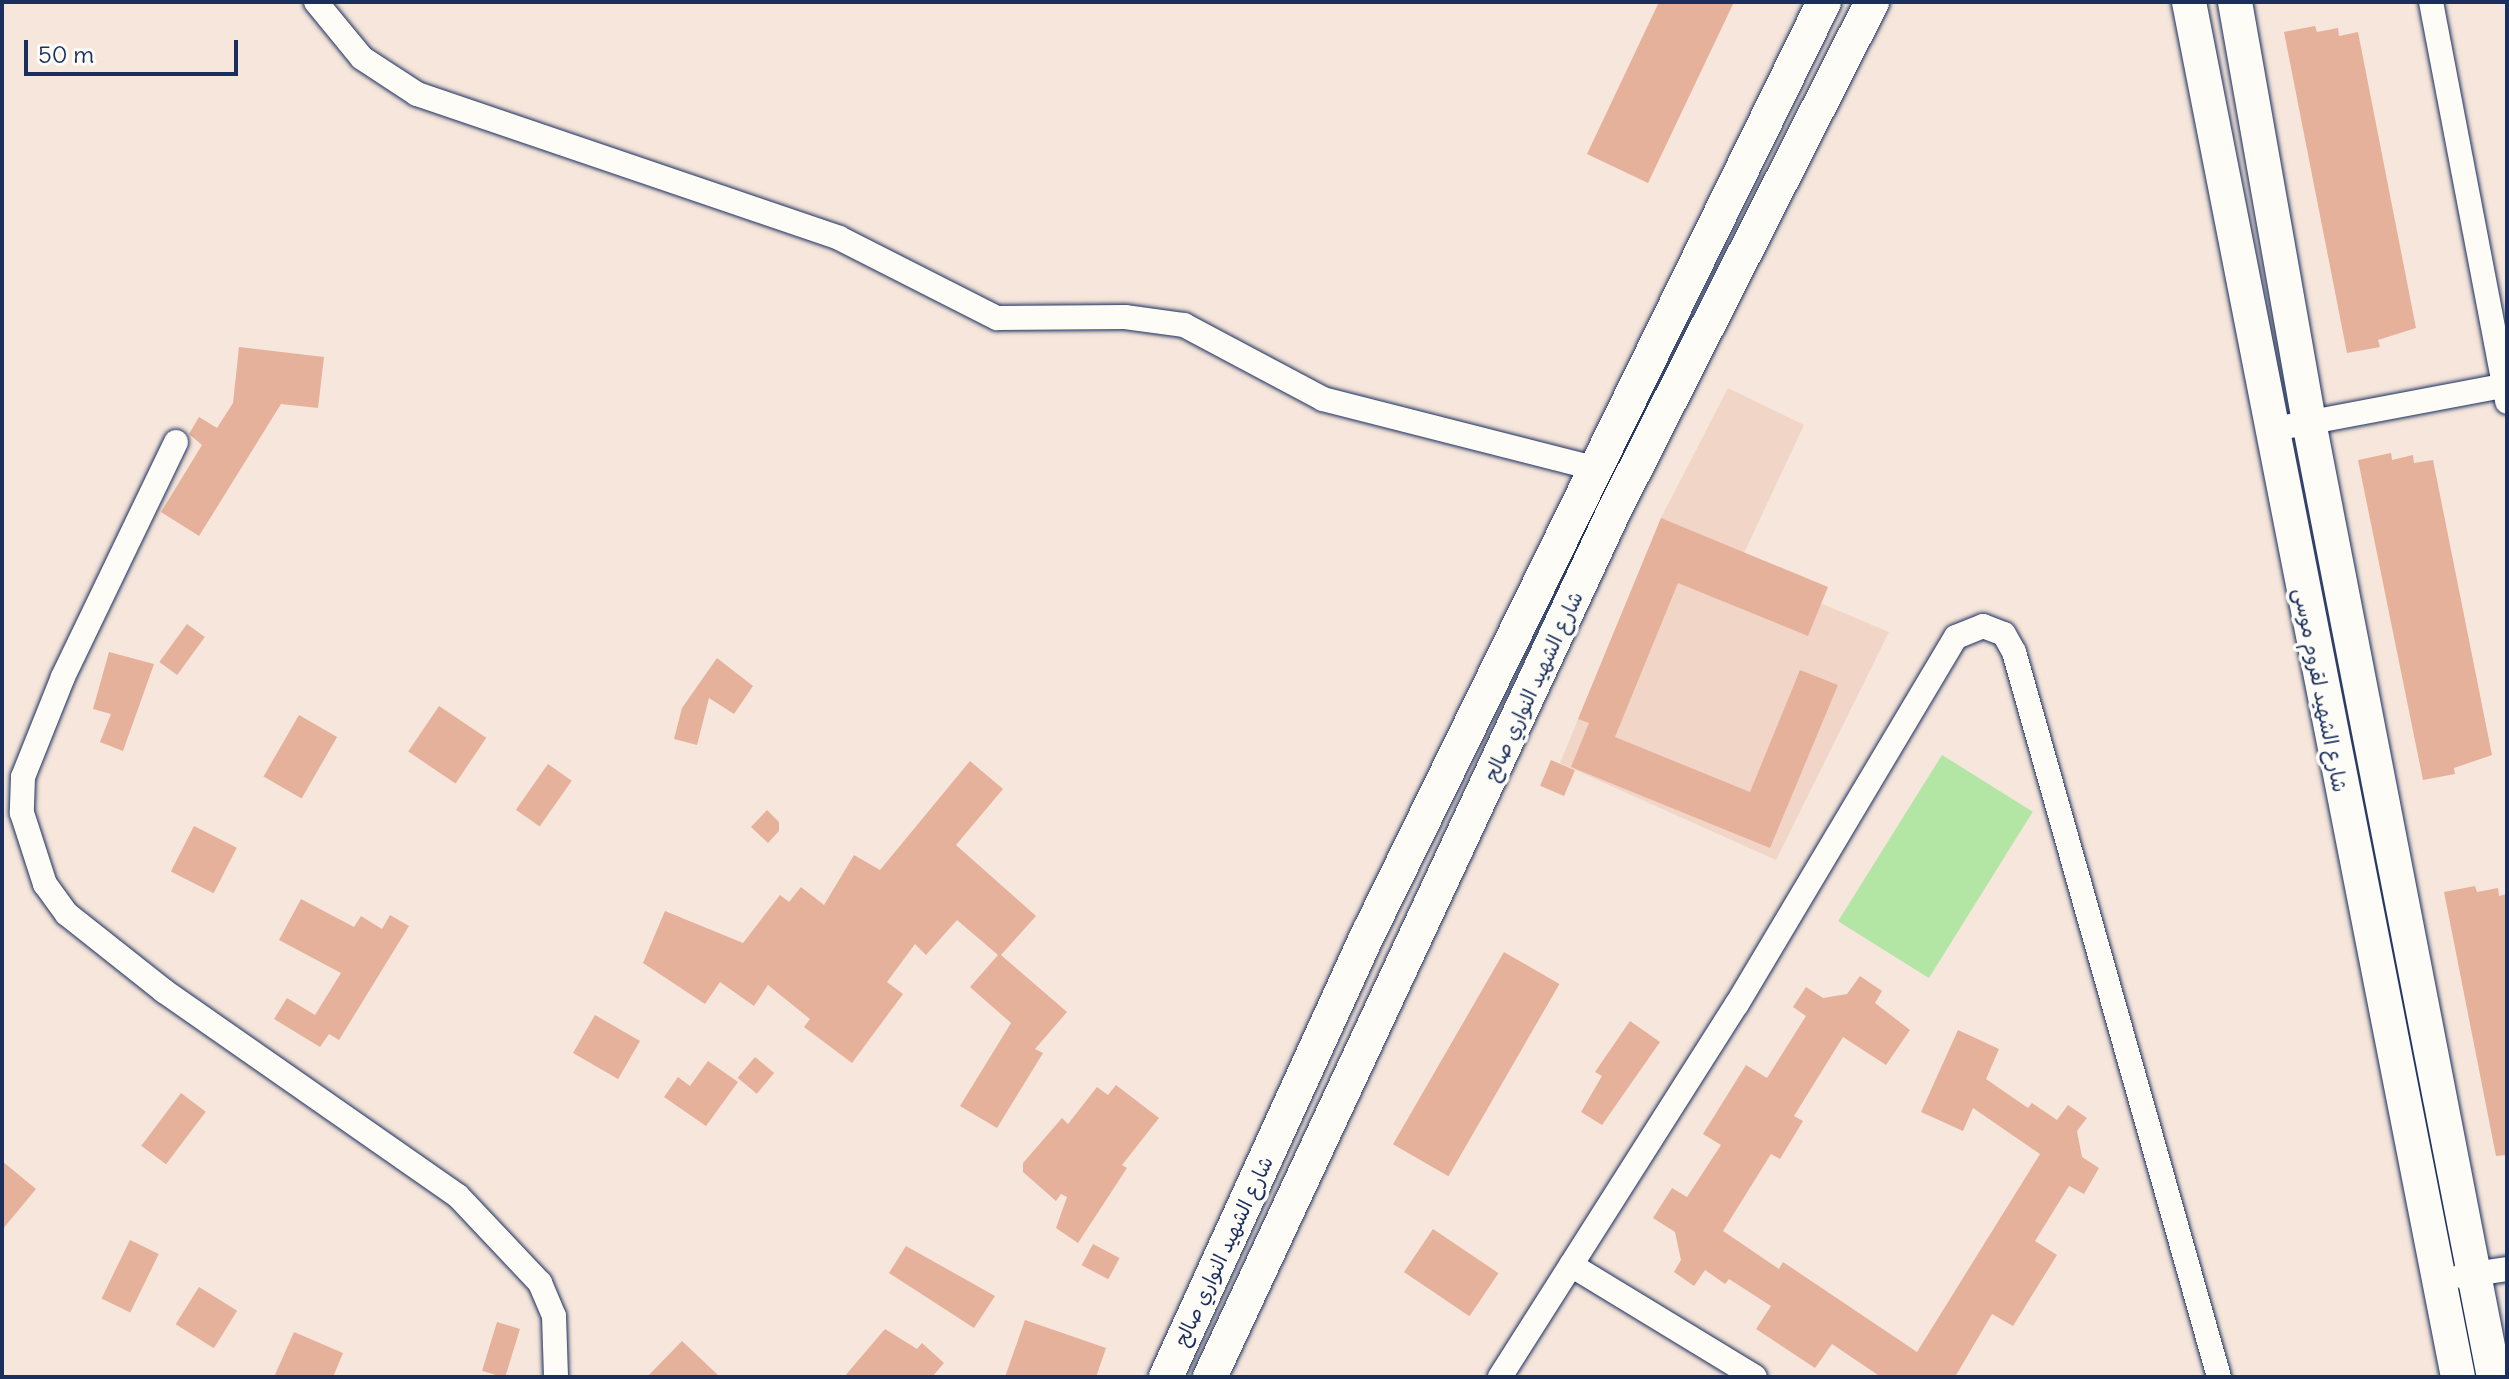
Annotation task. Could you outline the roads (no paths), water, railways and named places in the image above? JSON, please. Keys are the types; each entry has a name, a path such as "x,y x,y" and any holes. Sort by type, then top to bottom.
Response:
{"street":[{"path":"316,2 362,58 417,94 839,238 997,318 1137,318 1184,325 1323,399 1597,469"},
{"name":"شارع الشهيد النواري صالح","path":"1166,1377 1369,932 1824,2"},
{"name":"شارع الشهيد النواري صالح","path":"1210,1377 1614,511 1872,2"},
{"name":"شارع الشهيد لقروم موسى","path":"2189,2 2269,430 2458,1377"},
{"name":"شارع الشهيد لقروم موسى","path":"2235,2 2309,422 2491,1272 2494,1377"},
{"path":"2269,430 2506,391 2431,2"},
{"path":"176,442 63,677 23,777 22,813 45,884 67,914 141,973 458,1196 540,1283 554,1316 556,1377"},
{"path":"1500,1377 1737,1004 1956,637 1983,626 2004,634 2014,652 2219,1377"},
{"path":"1571,1265 1755,1377"},
{"path":"2438,1280 2491,1272"}]}
